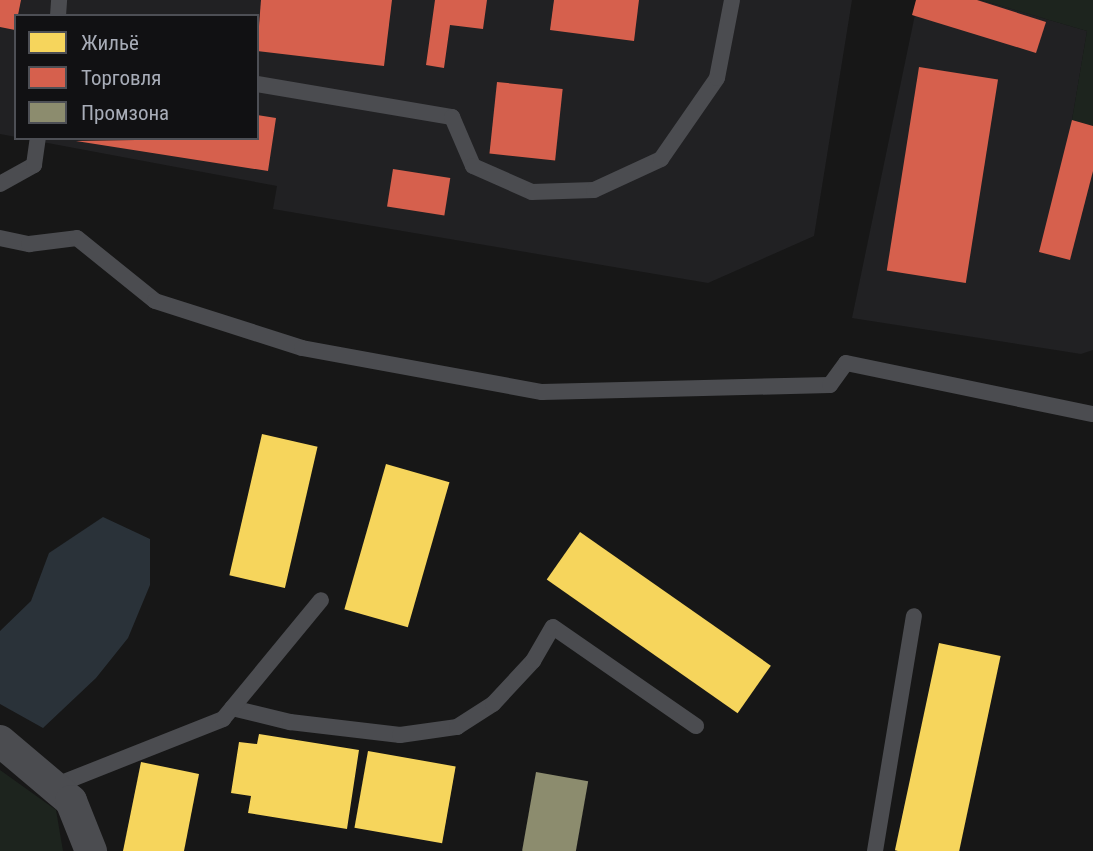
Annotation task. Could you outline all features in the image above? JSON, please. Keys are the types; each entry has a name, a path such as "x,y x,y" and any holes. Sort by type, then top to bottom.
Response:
{"street":[{"path":"0,741 71,801 91,851"}],"lane":[{"path":"259,84 452,117 473,166 531,192 594,190 661,159 717,78 732,0"},
{"path":"0,184 34,165 38,140"},
{"path":"0,238 29,244 77,238 155,301 302,348 542,392 830,384 846,363 1093,414"},
{"path":"54,786 223,719 321,600"},
{"path":"875,851 914,616"},
{"path":"232,708 290,722 400,735 457,727 494,705 533,661 553,627 696,726"}],"shaded area":[{"path":"0,0 852,0 814,236 708,283 273,209 277,186 32,140 259,140 259,14 14,14 14,137 0,134"},
{"path":"918,0 981,0 1087,31 1072,120 1093,126 1093,350 1081,354 852,318"},
{"path":"981,0 1093,0 1093,126 1072,120 1087,31"},
{"path":"103,517 150,539 150,585 128,638 96,678 43,728 0,704 0,631 31,601 49,553"},
{"path":"0,770 56,810 63,851 0,851"}],"building: Жильё":[{"path":"262,434 318,447 285,588 229,575"},
{"path":"386,464 449,482 408,627 344,609"},
{"path":"580,532 771,666 738,713 547,580"},
{"path":"939,643 1001,656 959,851 895,850"},
{"path":"259,734 359,750 347,829 248,813 251,796 231,793 239,742 257,744"},
{"path":"368,751 456,766 442,843 354,828"},
{"path":"141,762 199,774 184,851 123,851"}],"building: Торговля":[{"path":"0,0 21,0 18,14 14,14 14,30 0,27"},
{"path":"261,0 392,0 384,66 259,51"},
{"path":"435,0 487,0 483,29 450,25 444,68 426,65"},
{"path":"554,0 639,0 634,41 550,30"},
{"path":"916,0 977,0 1046,22 1036,53 912,15"},
{"path":"919,67 998,80 966,283 887,270"},
{"path":"497,82 563,89 555,161 489,154"},
{"path":"259,115 276,118 268,171 76,141 259,140"},
{"path":"1072,120 1093,126 1093,171 1070,260 1039,252"},
{"path":"393,169 450,178 444,216 387,207"}],"building: Промзона":[{"path":"536,772 588,781 576,851 522,851"}]}
